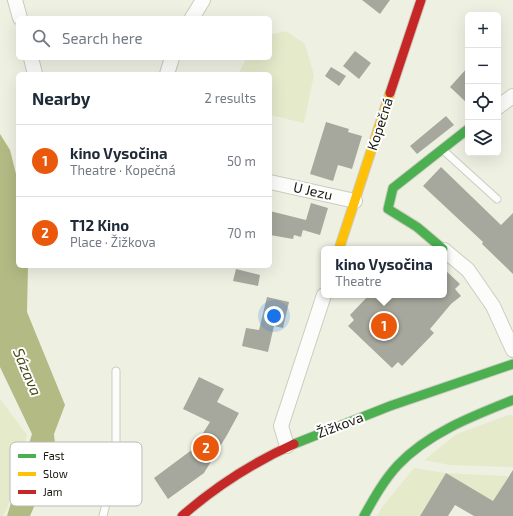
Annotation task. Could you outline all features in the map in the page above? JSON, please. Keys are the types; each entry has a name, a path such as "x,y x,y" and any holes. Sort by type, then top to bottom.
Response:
{"street":[{"path":"15,0 19,16"},
{"path":"193,16 203,0"},
{"name":"Kopečná","path":"341,246 355,201 368,174 421,0"},
{"path":"32,60 34,72"},
{"path":"168,72 171,60"},
{"path":"501,105 513,96"},
{"path":"438,246 417,227 388,209 393,188 465,131"},
{"name":"U Jezu","path":"272,182 355,201"},
{"path":"447,253 468,270 493,306 513,350"},
{"path":"287,446 281,426 323,298"},
{"name":"Žižkova","path":"182,516 219,485 287,446 404,401 513,364"},
{"path":"364,516 385,482 405,459 447,428 513,400"}],"lane":[{"path":"442,148 497,199"},
{"path":"116,371 116,442"},
{"path":"103,516 105,506"}],"shaded area":[{"path":"286,31 305,44 314,75 304,123 272,115 272,72 239,72 246,60 272,60 272,34"},
{"path":"0,399 27,435 25,442 10,442 10,499 3,516 0,516"},
{"path":"508,415 513,415 513,467 449,465 424,460 457,434"},
{"path":"414,468 446,473 420,516 377,516 382,507"},
{"path":"446,473 508,477 492,504 476,491"}],"water":[{"name":"Sázava","path":"0,134 10,150 16,174 16,268 28,268 27,312 65,405 54,434 55,442 30,442 32,434 0,367"},
{"path":"10,506 34,506 30,516 7,516"}],"building":[{"path":"362,0 390,0 380,14"},
{"path":"355,51 371,63 359,79 343,66"},
{"path":"331,67 346,76 339,86 325,76"},
{"path":"465,70 465,101 450,87"},
{"path":"446,116 454,125 417,154 410,146"},
{"path":"326,122 349,129 348,132 362,136 352,169 338,165 333,181 310,174"},
{"path":"441,167 501,225 513,213 513,274 482,244 483,242 423,186"},
{"path":"311,203 328,208 320,235 303,230 301,237 294,235 293,239 272,235 272,212 306,220"},
{"path":"236,269 260,275 258,286 233,281"},
{"path":"447,272 460,284 455,289 461,296 451,304 430,329 434,333 402,366 398,362 392,368 348,326 354,320 350,315 366,298 447,298"},
{"path":"267,297 289,302 283,328 274,326 268,352 242,346 246,328 259,330"},
{"path":"199,377 224,389 217,402 239,413 204,473 168,499 154,478 193,449 210,422 183,409"},
{"path":"513,470 513,516 474,516 455,505 448,516 420,516 446,473 493,501"}],"traffic: fast":[{"path":"439,246 417,227 388,209 393,188 465,131"},
{"path":"294,444 390,406 513,364"},
{"path":"364,516 388,477 410,454 452,426 513,400"}],"traffic: slow":[{"path":"340,246 390,93"}],"traffic: jam":[{"path":"390,93 421,0"},
{"path":"182,516 221,485 249,467 294,444"}],"place":[{"name":"kino Vysočina","path":"384,326"},
{"name":"T12 Kino","path":"206,448"}]}
